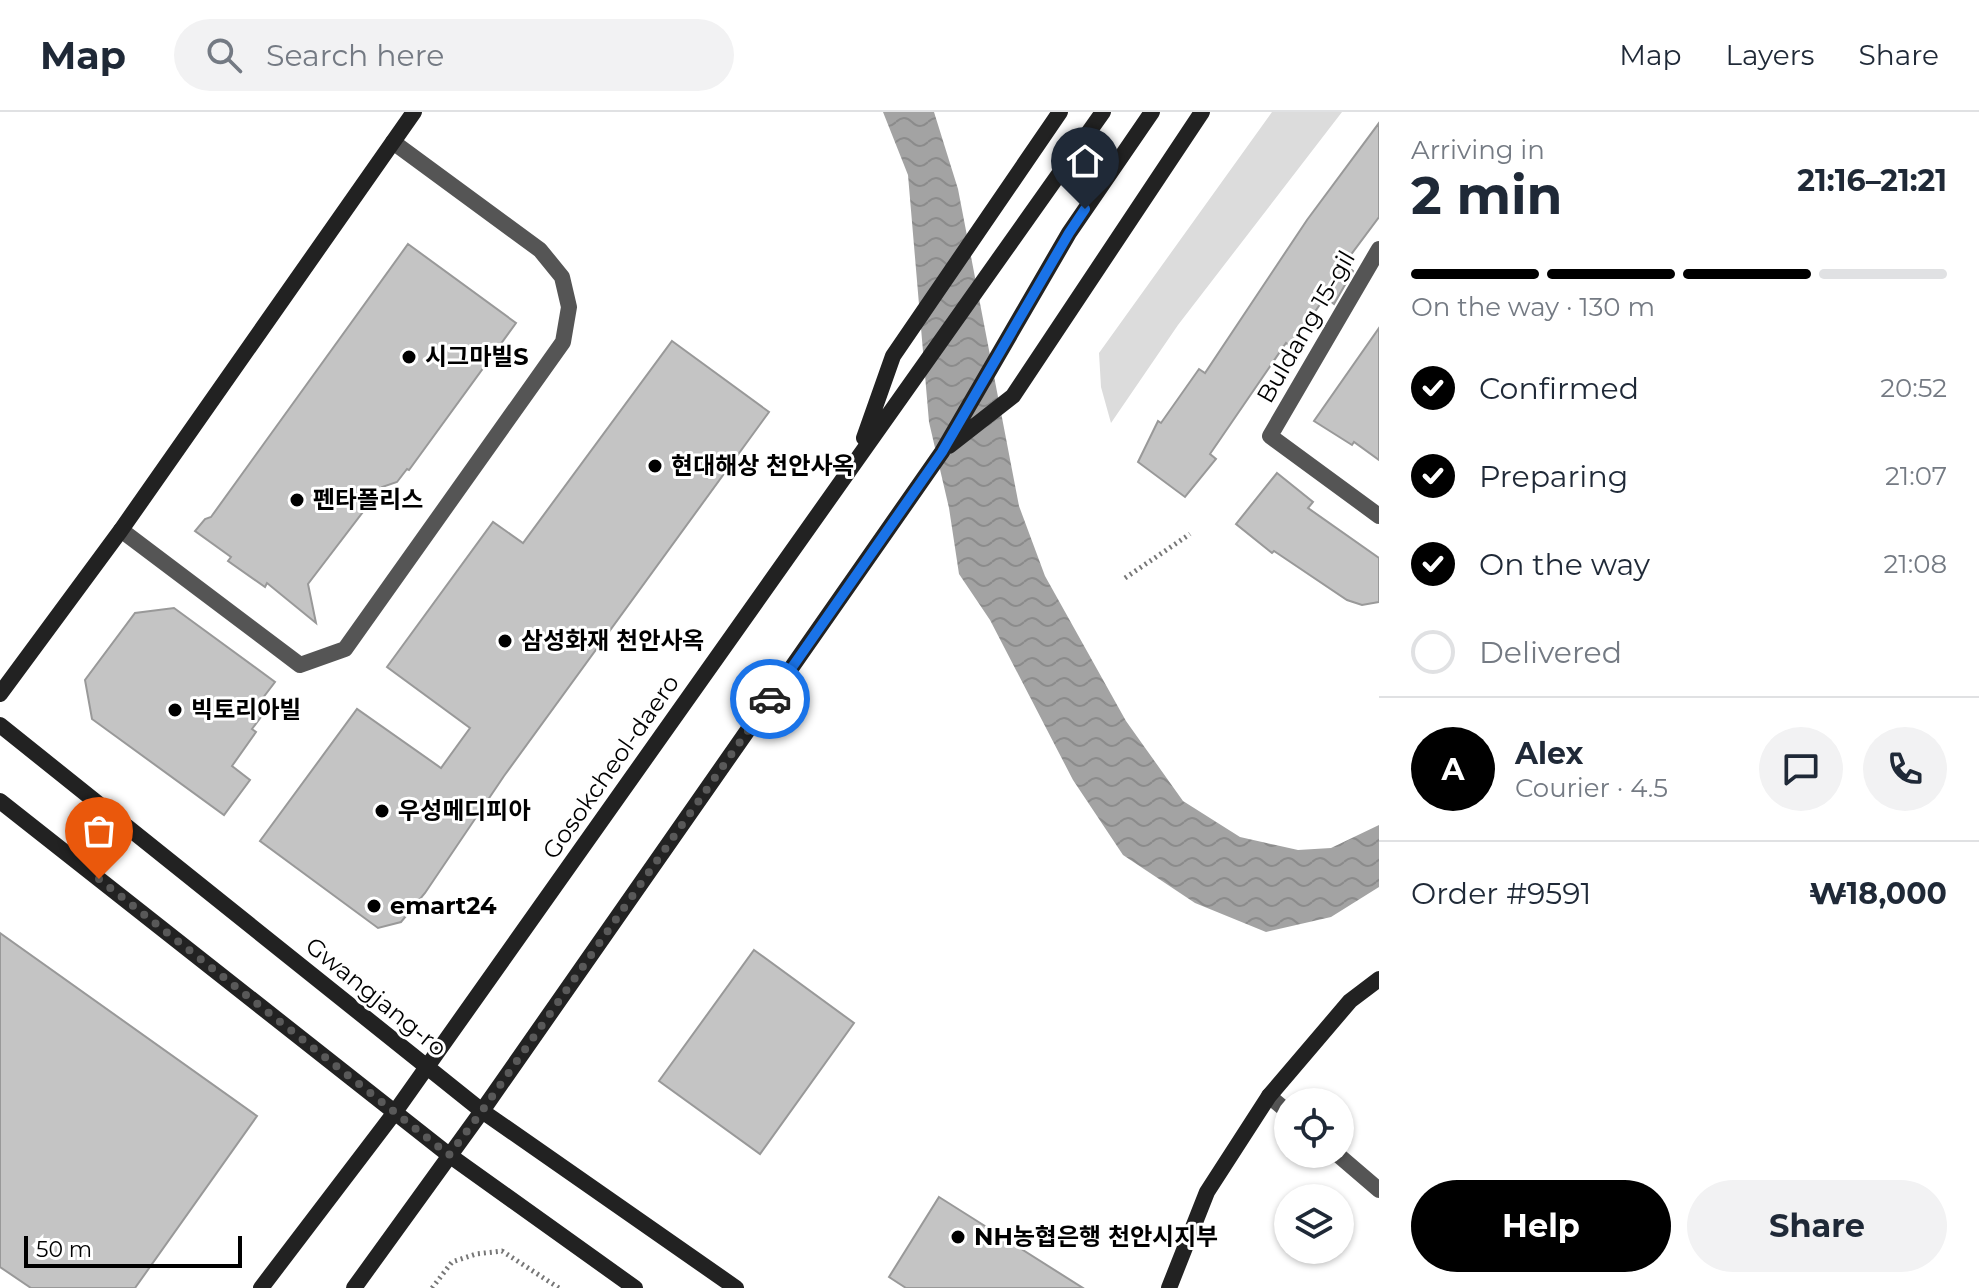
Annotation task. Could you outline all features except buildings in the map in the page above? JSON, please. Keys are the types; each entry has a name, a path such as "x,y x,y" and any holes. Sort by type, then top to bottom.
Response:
{"main road":[{"path":"0,694 121,530 414,112"},
{"name":"Gosokcheol-daero","path":"261,1288 395,1112 1103,112"},
{"path":"354,1288 482,1111 942,452 1069,233 1152,112"},
{"path":"942,452 1013,396 1202,112"},
{"path":"857,458 893,356 1056,118"},
{"name":"Gwangjang-ro","path":"0,725 482,1111 736,1288"},
{"path":"0,801 449,1155 635,1288"},
{"path":"1169,1288 1207,1192 1269,1096 1350,1001 1379,979"}],"street":[{"path":"121,530 300,665 345,649 563,342 569,307 562,277 540,250 393,142"},
{"name":"Buldang 15-gil","path":"1379,249 1270,436 1379,516"},
{"path":"1269,1096 1274,1100"},
{"path":"1353,1168 1379,1190"}],"path":[{"path":"1125,578 1190,534"},
{"path":"432,1288 452,1262 476,1254 502,1251 559,1288"}],"shaded area":[{"path":"1272,112 1342,112 1178,325 1111,423 1101,387 1099,353"}],"water":[{"path":"883,112 934,112 958,189 1019,506 1045,576 1126,721 1183,801 1240,837 1298,850 1331,848 1379,825 1379,887 1331,917 1266,932 1195,903 1123,855 1073,780 990,620 959,574 949,508 929,422 908,175"}],"way so far":[{"path":"99,879 449,1155 770,699"}],"place":[{"name":"시그마빌S","path":"409,357"},
{"name":"현대해상 천안사옥","path":"655,466"},
{"name":"펜타폴리스","path":"297,500"},
{"name":"삼성화재 천안사옥","path":"505,641"},
{"name":"빅토리아빌","path":"175,710"},
{"name":"우성메디피아","path":"382,811"},
{"name":"emart24","path":"374,906"},
{"name":"NH농협은행 천안시지부","path":"958,1237"}],"route":[{"path":"770,699 942,452 1085,209"}]}
